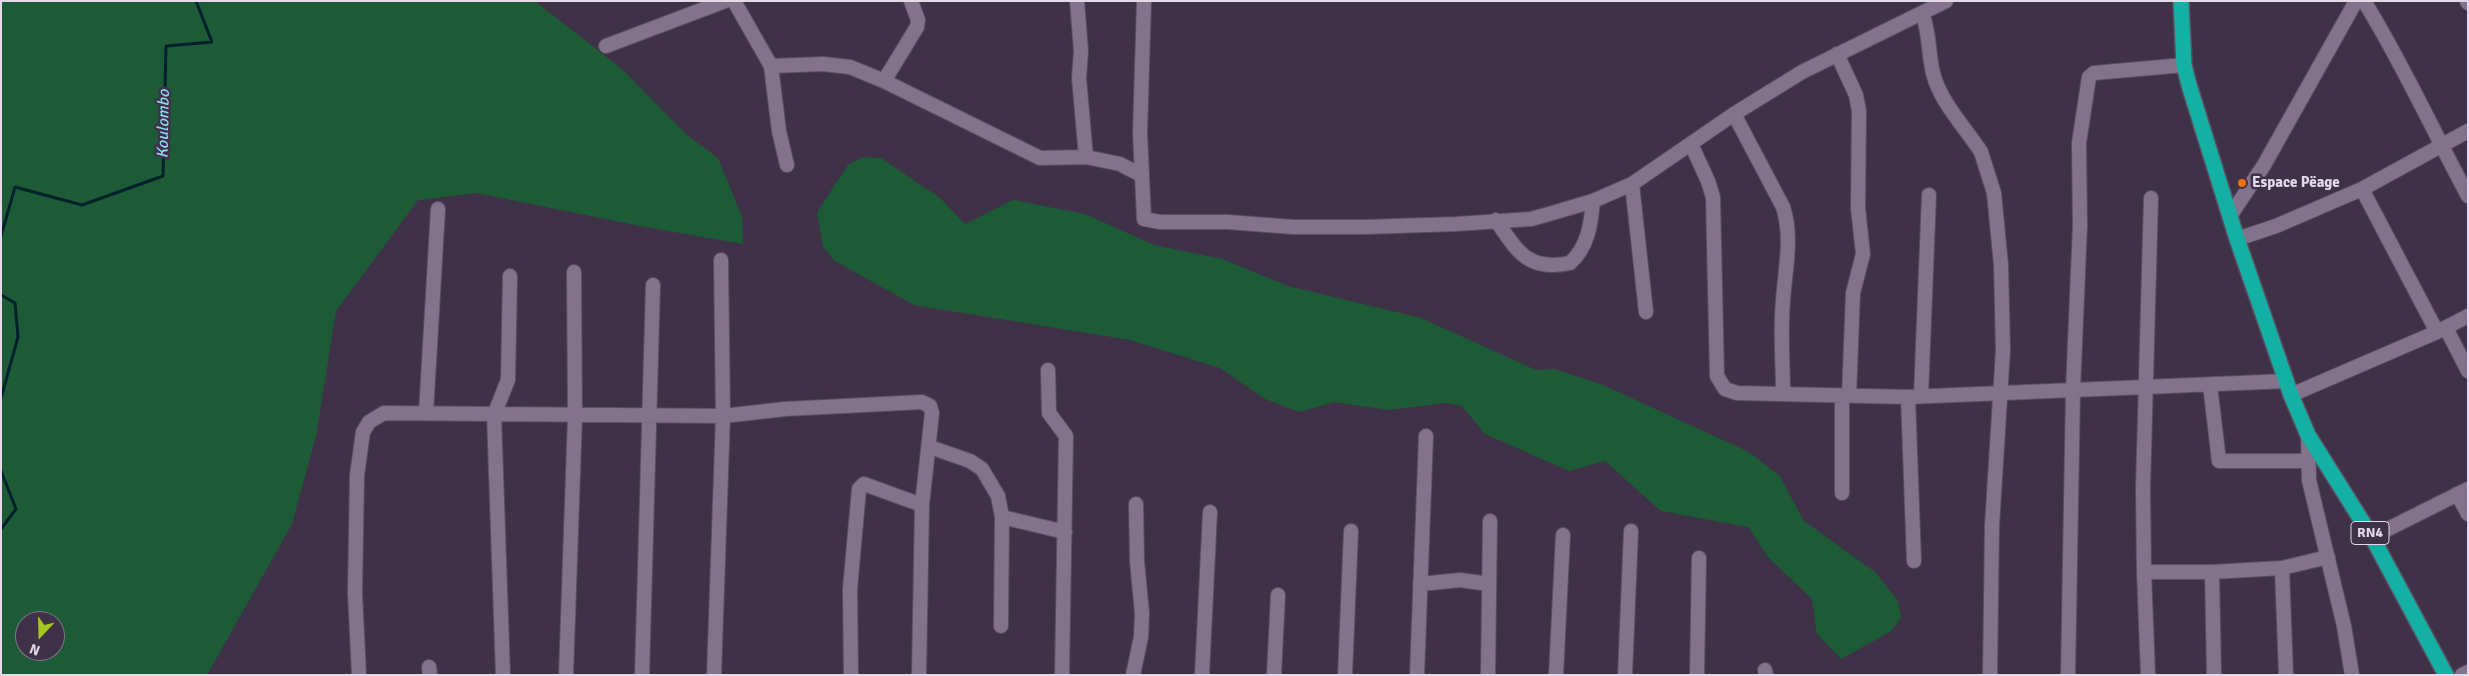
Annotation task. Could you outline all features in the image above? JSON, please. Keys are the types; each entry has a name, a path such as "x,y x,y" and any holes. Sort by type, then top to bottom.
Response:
{"highway":[{"name":"RN4","path":"2181,1 2184,65 2237,239 2289,388 2308,435 2372,537 2446,675"}],"street":[{"path":"606,46 725,1"},
{"path":"734,1 771,66 779,131 787,165"},
{"path":"884,81 918,27 918,20 911,1"},
{"path":"1077,1 1081,51 1079,78 1086,157"},
{"path":"1144,1 1142,216 1146,221 1349,228 1531,219 1593,201 1632,184 1734,114 1802,72 1946,1"},
{"path":"2230,216 2264,165 2356,1"},
{"path":"2364,1 2403,66 2441,146 2468,196"},
{"path":"1922,13 1928,28 1932,73 1942,95 1981,152 1994,193 2002,265 2004,350 1992,526 1990,675"},
{"path":"1837,54 1856,95 1859,111 1858,208 1864,248 1853,293 1842,493"},
{"path":"771,66 824,64 850,67 884,81 1040,158 1086,157 1120,164 1142,175"},
{"path":"2068,675 2074,390 2080,225 2079,143 2089,77 2094,73 2184,65"},
{"path":"1734,114 1783,207 1787,221 1787,272 1783,302 1783,393"},
{"path":"2237,239 2276,226 2362,189 2468,131"},
{"path":"1691,144 1708,180 1713,197 1717,376 1725,389 1737,393 1915,396 2210,385 2289,388 2441,330 2468,316"},
{"path":"1632,184 1646,312"},
{"path":"2362,189 2441,330 2468,371"},
{"path":"1914,561 1915,396 1929,195"},
{"path":"2148,675 2142,497 2147,387 2151,198"},
{"path":"1496,220 1522,256 1532,262 1560,265 1570,263 1582,248 1590,228 1593,201"},
{"path":"426,414 438,209"},
{"path":"714,675 723,416 721,260"},
{"path":"566,675 575,416 574,272"},
{"path":"503,675 494,416 508,380 510,276"},
{"path":"642,675 653,285"},
{"path":"1048,370 1049,413 1066,436 1062,675"},
{"path":"2210,385 2219,461 2308,461"},
{"path":"359,675 355,593 357,475 363,432 369,422 384,413 494,416 723,416 785,409 922,402 930,406 932,413 930,447 922,506 918,675"},
{"path":"2308,435 2309,480 2344,626 2352,675"},
{"path":"1416,675 1426,436"},
{"path":"930,447 970,461 982,469 998,496 1002,517 1001,626"},
{"path":"851,675 850,589 859,489 864,484 922,506"},
{"path":"2372,537 2462,492 2468,514"},
{"path":"1133,675 1141,637 1142,613 1137,561 1136,504"},
{"path":"1202,675 1210,512"},
{"path":"1002,517 1064,532"},
{"path":"1488,675 1490,521"},
{"path":"1345,675 1351,530"},
{"path":"1625,675 1631,531"},
{"path":"1556,675 1562,535"},
{"path":"2144,572 2212,572 2282,568 2328,557"},
{"path":"1697,675 1699,558"},
{"path":"2282,568 2286,675"},
{"path":"2212,572 2214,675"},
{"path":"1420,584 1460,580 1490,584"},
{"path":"1274,675 1278,595"},
{"path":"2462,675 2468,672"}],"green space":[{"path":"1,1 535,1 623,70 687,135 718,158 742,217 743,244 645,227 476,193 418,200 336,311 316,436 292,524 207,675 1,675"},
{"path":"863,157 881,158 940,198 965,224 1013,200 1085,214 1154,245 1222,259 1288,286 1421,318 1536,370 1554,369 1603,385 1749,452 1779,475 1804,521 1875,572 1898,601 1901,618 1890,632 1841,659 1817,634 1812,599 1768,557 1748,527 1661,511 1605,461 1569,471 1485,434 1462,406 1444,403 1389,410 1334,402 1299,412 1265,399 1220,368 1130,340 914,305 835,261 823,247 817,212 848,165"}],"waterway":[{"name":"Koulombo","path":"1,236 15,187 82,205 163,176 166,46 212,42 196,1"},
{"name":"Koulombo","path":"1,295 15,303 18,337 1,398"},
{"name":"Koulombo","path":"1,471 16,509 1,529"}],"place":[{"name":"Espace Pëage","path":"2242,183"}]}
